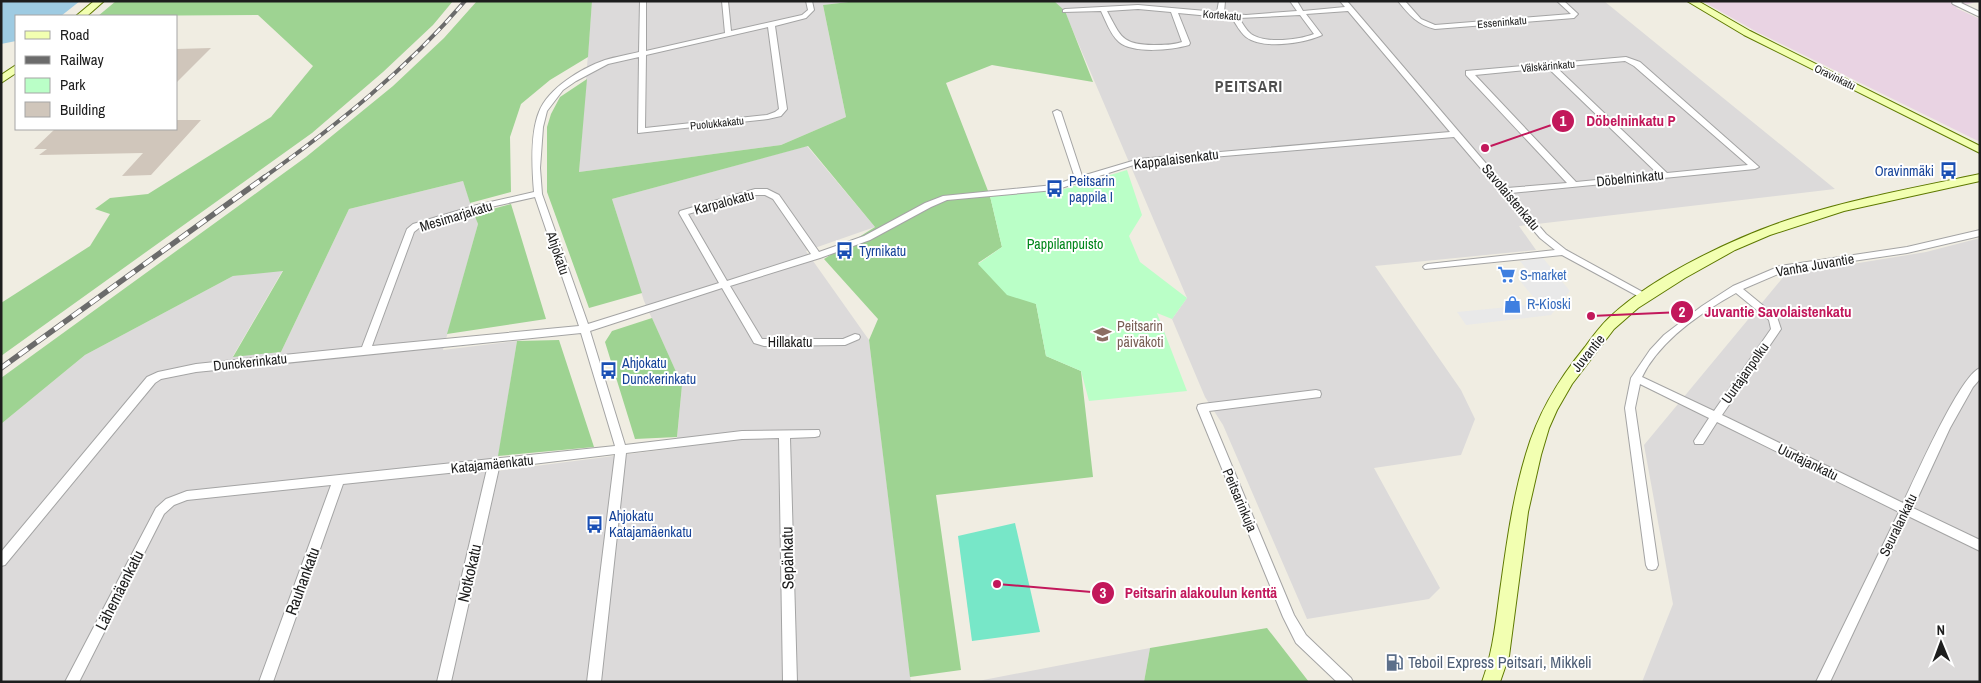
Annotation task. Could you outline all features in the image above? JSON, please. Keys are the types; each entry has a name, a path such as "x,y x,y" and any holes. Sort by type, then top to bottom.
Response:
{"main road":[{"path":"82,15 100,1"},
{"path":"1,80 15,69"},
{"name":"Juvantie","path":"1491,682 1500,656 1528,472 1542,425 1572,373 1609,326 1645,297 1708,260 1777,228 1818,214 1857,204 1980,177"}],"street":[{"path":"642,52 643,1"},
{"path":"725,1 728,33"},
{"path":"1086,1 1092,10"},
{"path":"1220,15 1222,1"},
{"path":"1234,16 1250,37 1266,42 1308,40 1318,35 1293,1"},
{"name":"Savolaistenkatu","path":"1343,1 1544,236 1563,252 1645,297"},
{"name":"Esseninkatu","path":"1401,1 1421,24 1429,27 1443,27 1574,16 1560,1"},
{"name":"Oravinkatu","path":"1691,1 1747,33 1980,150"},
{"path":"1961,1 1955,3 1980,15"},
{"name":"Kortekatu","path":"1065,11 1103,9 1139,4 1174,10 1234,16 1350,9"},
{"name":"Ahjokatu","path":"594,682 621,449 585,329 538,194 536,168 539,127 543,111 551,98 573,79 589,70 642,52 804,17 810,6"},
{"path":"1103,9 1118,39 1128,46 1140,48 1179,46 1186,43 1174,10"},
{"name":"Puolukkakatu","path":"642,52 641,131 768,117 778,114 783,109 771,24"},
{"name":"Välskärinkatu","path":"1573,184 1469,73 1626,60 1637,64 1755,166"},
{"path":"1550,66 1663,174"},
{"path":"1057,112 1079,179"},
{"name":"Kappalaisenkatu","path":"817,256 867,238 928,205 946,198 1055,187 1138,161 1457,134"},
{"name":"Döbelninkatu","path":"1506,190 1755,166"},
{"name":"Karpalokatu","path":"726,285 684,213 755,192 767,192 776,197 817,256"},
{"name":"Mesimarjakatu","path":"366,350 410,231 416,226 471,210 538,194"},
{"name":"Vanha Juvantie","path":"1652,565 1630,408 1633,388 1642,366 1666,339 1715,300 1764,274 1783,268 1907,250 1980,233"},
{"path":"1428,267 1563,252"},
{"path":"585,329 817,256"},
{"name":"Hillakatu","path":"726,285 758,341 764,343 845,342 855,337"},
{"name":"Uurtajanpolku","path":"1698,441 1776,328 1774,319 1736,288"},
{"name":"Dunckerinkatu","path":"1,561 151,380 158,376 179,370 585,329"},
{"name":"Seuralankatu","path":"1823,682 1957,403 1980,372"},
{"name":"Uurtajankatu","path":"1636,378 1980,546"},
{"name":"Peitsarinkuja","path":"1316,394 1202,408 1293,624 1301,639 1346,682"},
{"name":"Katajamäenkatu","path":"170,502 187,496 494,464 742,435 815,433"},
{"name":"Sepänkatu","path":"784,434 790,682"},
{"name":"Notkokatu","path":"444,682 494,464"},
{"name":"Rauhankatu","path":"266,682 339,480"},
{"name":"Lähemäenkatu","path":"72,682 160,511 170,502"}],"shaded area":[{"path":"592,1 857,1 823,5 846,117 781,145 579,172"},
{"path":"1051,1 1604,1 1835,189 1519,226 1536,250 1375,266 1461,390 1475,419 1461,455 1374,468 1440,588 1429,599 1307,619 1223,425 1205,397 1172,319 1187,298 1067,17"},
{"path":"1702,1 1979,1 1956,8 1980,19 1980,142 1757,32"},
{"path":"807,146 875,227 806,251 869,340 911,682 1,682 1,424 85,355 233,276 283,270 233,356 281,352 349,209 463,181 478,224 443,350 517,341 496,471 676,448 682,385 644,301 612,199"},
{"path":"1980,238 1980,682 1642,682 1673,604 1644,445 1785,275 1926,252"},
{"path":"1543,258 1570,291 1551,315 1466,325 1457,312 1539,304 1520,281 1527,280 1519,272 1527,270 1520,261"},
{"path":"1150,648 1144,682 973,682"}],"green space":[{"path":"116,1 453,1 433,25 383,72 312,133 1,356 1,303 90,246 110,214 95,209 110,198 148,194 271,117 313,66 258,15 99,15"},
{"path":"477,1 592,1 588,57 550,80 521,104 510,137 511,192 470,203 463,181 349,209 281,352 233,357 283,271 233,276 85,355 1,424 1,378 306,157 393,86 444,38"},
{"path":"857,1 1054,1 1065,11 1093,82 992,65 946,83 990,196 1002,247 978,263 1036,304 1046,356 1081,371 1093,477 936,495 961,670 910,677 869,340 878,319 824,259 875,227 808,146 612,199 642,293 589,308 547,192 547,127 551,114 560,97 587,79 579,172 781,145 846,117 823,5"},
{"name":"Pappilanpuisto","path":"1127,170 1142,215 1129,236 1140,262 1187,298 1172,319 1157,313 1187,391 1089,401 1081,371 1046,356 1036,304 1007,295 978,264 1002,247 990,196 1064,189"},
{"path":"511,204 546,319 447,334 478,224 474,214"},
{"path":"652,318 682,385 677,437 635,439 605,342 612,331"},
{"path":"559,340 594,447 498,456 517,341"},
{"path":"1015,523 1040,632 972,641 958,536"},
{"path":"1267,628 1309,682 1144,682 1150,648"}],"water":[{"path":"1,1 80,1 62,15 15,15 15,41 1,44"}],"building":[{"path":"211,48 178,81 178,49"},
{"path":"178,120 201,120 151,175 122,176 143,153 39,155 47,149 34,149 54,130 178,130"}],"railway":[{"path":"263,178 370,95 419,50 465,1"},
{"path":"1,368 265,177"}],"place":[{"name":"Döbelninkatu P","path":"1485,148"},
{"name":"Oravinmäki","path":"1948,171"},
{"name":"Peitsarin pappila I","path":"1055,189"},
{"name":"Tyrnikatu","path":"845,251"},
{"name":"S-market","path":"1506,275"},
{"name":"R-Kioski","path":"1513,304"},
{"name":"Juvantie Savolaistenkatu","path":"1591,316"},
{"name":"Peitsarin päiväkoti","path":"1103,334"},
{"name":"Ahjokatu Dunckerinkatu","path":"608,371"},
{"name":"Ahjokatu Katajamäenkatu","path":"595,524"},
{"name":"Peitsarin alakoulun kenttä","path":"997,584"},
{"name":"Teboil Express Peitsari, Mikkeli","path":"1394,662"}],"district":[{"name":"PEITSARI","path":"1249,86"}]}
